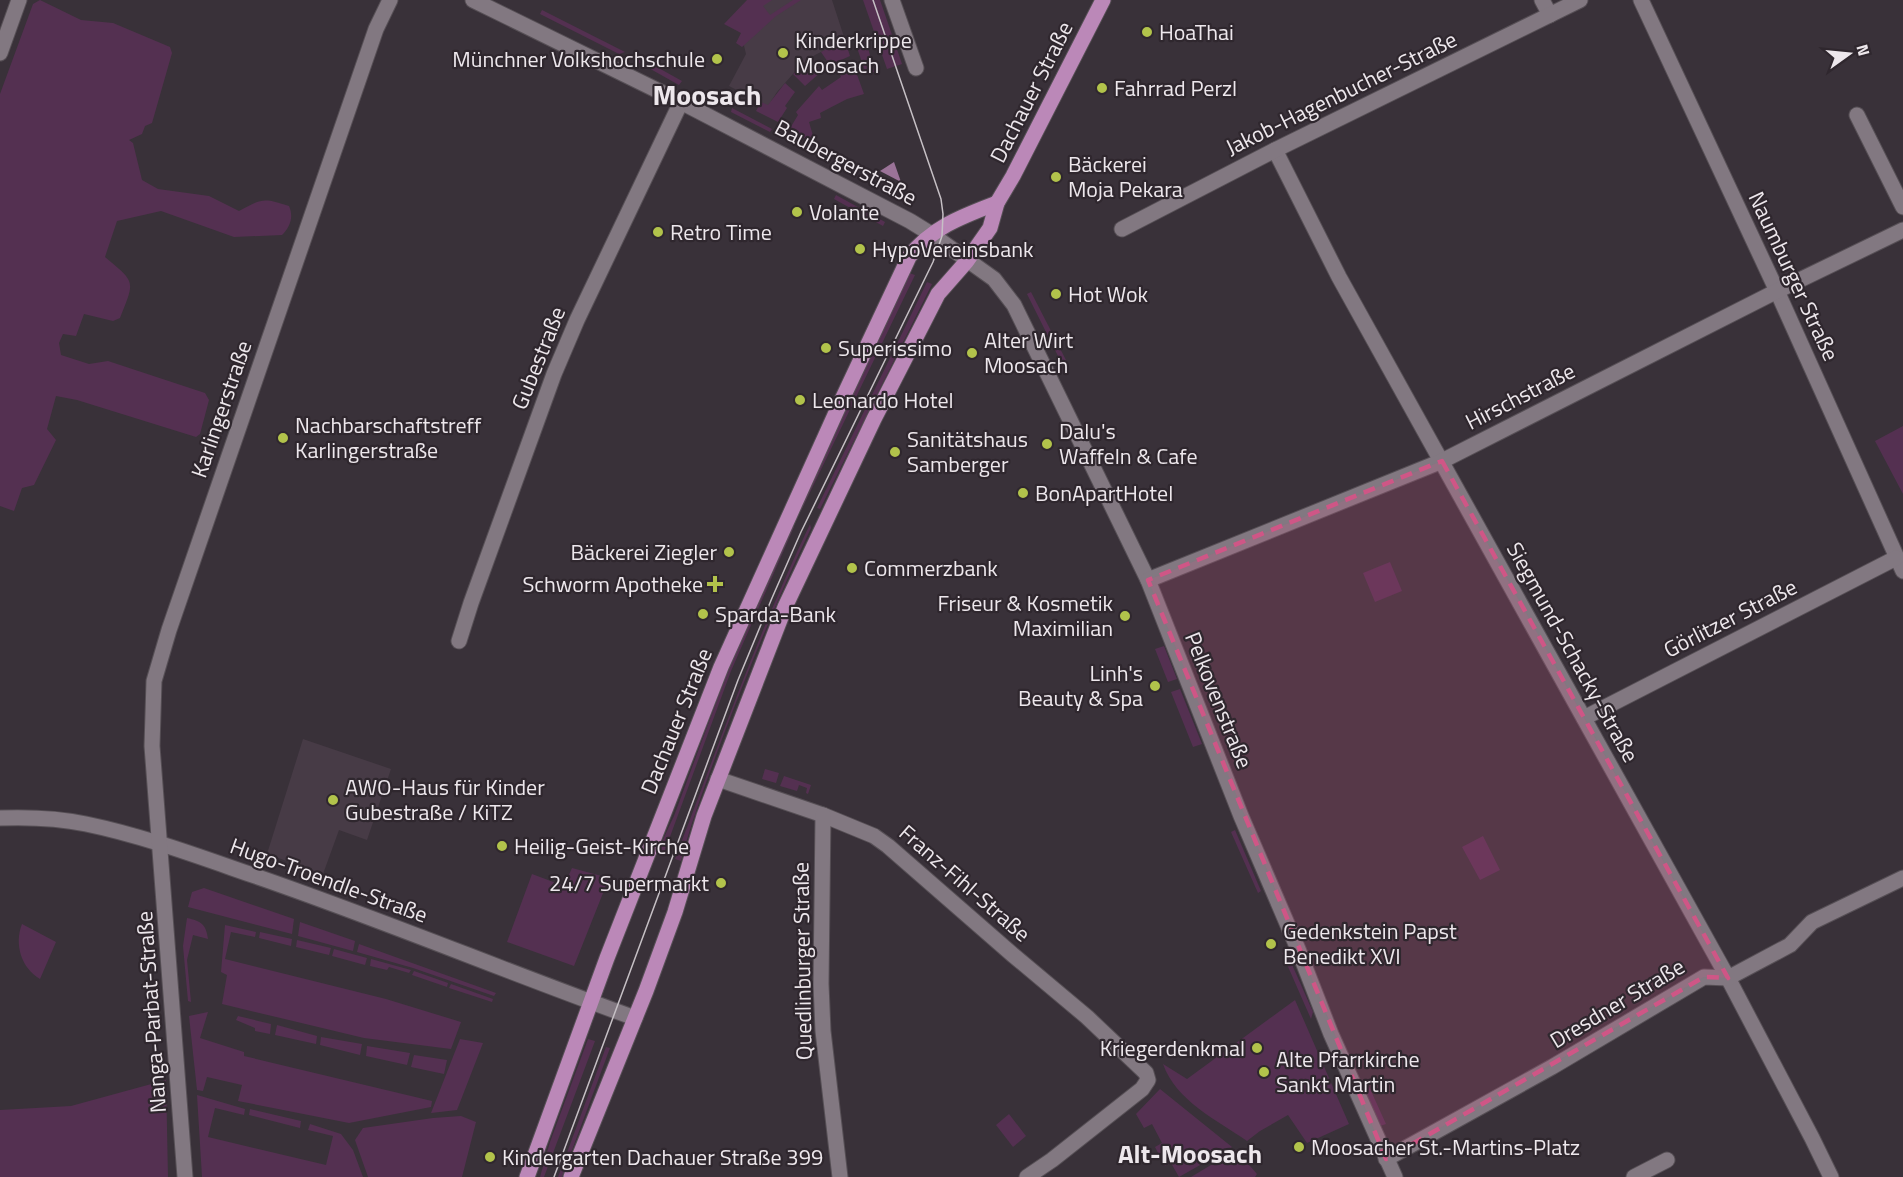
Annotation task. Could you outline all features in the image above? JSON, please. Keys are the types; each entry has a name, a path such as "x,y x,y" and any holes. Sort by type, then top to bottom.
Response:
{"main road":[{"name":"Dachauer Straße","path":"571,1177 675,912 704,816 785,607 854,459 938,294 967,261 990,228 997,203 1103,0"},
{"name":"Dachauer Straße","path":"527,1177 591,1003 721,667 909,257 931,234 962,216 997,203"}],"street":[{"path":"0,53 19,0"},
{"name":"Karlingerstraße","path":"161,844 152,746 154,681 169,630 376,29 390,0"},
{"name":"Baubergerstraße","path":"473,0 681,102 931,234 967,261"},
{"path":"892,0 916,68"},
{"path":"1542,0 1550,15"},
{"name":"Jakob-Hagenbucher-Straße","path":"1122,229 1275,150 1581,0"},
{"name":"Naumburger Straße","path":"1641,0 1777,291 1900,565"},
{"name":"Gubestraße","path":"459,640 559,363 577,320 681,102"},
{"path":"1857,115 1903,207"},
{"name":"Siegmund-Schacky-Straße","path":"1275,150 1339,277 1728,978 1831,1177"},
{"name":"Hirschstraße","path":"1148,580 1442,461 1777,291 1903,230"},
{"name":"Pelkovenstraße","path":"967,261 994,279 1014,305 1148,580 1241,816 1298,949 1331,1034 1395,1177"},
{"name":"Görlitzer Straße","path":"1584,718 1900,565"},
{"name":"Franz-Fihl-Straße","path":"718,778 823,815 874,836 903,857 1087,1017 1146,1073 1148,1077 1142,1089 1028,1177"},
{"name":"Quedlinburger Straße","path":"823,815 821,984 826,1058 840,1177"},
{"name":"Hugo-Troendle-Straße","path":"0,818 31,817 85,824 161,844 341,906 492,966 635,1018"},
{"name":"Nanga-Parbat-Straße","path":"161,844 185,1177"},
{"name":"Dresdner Straße","path":"1386,1159 1552,1068 1704,977 1728,978 1790,945 1812,922 1903,878"},
{"path":"1634,1177 1667,1160"}],"highlighted area":[{"path":"1442,461 1728,978 1704,977 1386,1159 1148,580"}],"shaded area":[{"path":"40,0 81,20 113,23 170,47 172,53 152,123 145,126 142,134 129,140 133,143 142,180 158,189 209,196 239,211 258,202 274,202 289,206 291,218 282,235 234,237 161,211 117,221 105,257 123,272 130,283 120,318 113,321 84,314 76,336 63,334 59,343 61,355 89,364 108,361 205,393 209,400 200,434 196,437 77,400 56,396 47,429 56,440 34,485 22,488 14,511 0,506 0,94 33,4"},
{"path":"747,0 772,0 763,6 770,15 793,0 801,0 776,16 742,47 736,43 741,33 724,24"},
{"name":"Kinderkrippe Moosach","path":"750,0 832,0 845,40 815,55 800,66 768,106 729,86 746,54 736,12"},
{"path":"863,0 880,0 902,64 887,69"},
{"path":"542,10 625,52 619,54 540,14"},
{"path":"865,35 874,72 866,74 854,39"},
{"path":"845,40 850,56 830,65 821,52"},
{"path":"637,56 682,81 679,85 638,62"},
{"path":"812,58 821,72 805,86 793,74"},
{"path":"855,69 864,94 847,99 820,113 821,118 809,122 813,143 789,130 798,115 796,112 819,86 822,90 841,77 840,75"},
{"path":"785,83 795,92 778,122 756,111 761,102 768,105"},
{"path":"732,108 772,129 770,132 731,112"},
{"path":"894,162 901,182 880,171"},
{"path":"836,195 885,222 883,226 834,199"},
{"path":"909,273 915,275 801,511 798,510"},
{"path":"927,282 932,284 820,509 817,508"},
{"path":"1031,292 1068,364 1063,366 1027,294"},
{"path":"1903,426 1903,494 1875,441"},
{"path":"810,524 811,528 764,633 722,739 681,861 675,859 756,648"},
{"path":"791,525 794,527 731,671 664,853 658,850 674,816 736,649"},
{"path":"1390,562 1402,591 1375,602 1363,573"},
{"path":"1164,646 1177,679 1168,682 1155,649"},
{"path":"1180,689 1202,744 1193,747 1171,692"},
{"name":"AWO-Haus für Kinder Gubestraße / KiTZ","path":"303,739 391,769 367,840 339,830 323,874 267,854"},
{"path":"765,769 779,773 776,783 762,779"},
{"path":"784,776 811,785 808,794 806,793 807,788 799,785 797,791 780,786"},
{"path":"1235,830 1261,891 1258,893 1231,832"},
{"path":"1483,836 1500,870 1480,880 1462,847"},
{"path":"572,868 609,878 574,966 507,942 532,874 564,886"},
{"path":"204,888 294,919 292,934 188,907 192,892"},
{"path":"187,918 202,924 208,939 193,935 187,960 191,1002 188,1001 183,946"},
{"path":"300,922 355,941 353,951 298,936"},
{"path":"22,924 56,942 40,979 28,969 21,955 19,939"},
{"path":"225,925 256,932 255,937 231,932 225,959 386,999 461,1022 451,1049 364,1038 222,1004 227,975 221,972"},
{"path":"260,932 292,939 291,946 259,938"},
{"path":"297,940 331,948 329,955 296,947"},
{"path":"359,944 496,993 494,996 413,968 357,952"},
{"path":"334,949 367,958 365,965 332,956"},
{"path":"1286,951 1313,1012 1311,1019 1282,953"},
{"path":"371,959 411,970 409,973 389,967 387,970 370,966"},
{"path":"414,971 448,983 447,987 412,975"},
{"path":"451,984 493,999 492,1002 449,988"},
{"path":"1295,1000 1349,1124 1307,1143 1288,1115 1247,1141 1187,1099 1177,1089 1163,1064 1187,1079"},
{"path":"208,1012 200,1038 244,1052 244,1056 432,1101 431,1107 349,1123 238,1101 242,1085 207,1077 203,1091 197,1090 189,1016"},
{"path":"238,1016 271,1024 270,1034 255,1031 255,1028 236,1020"},
{"path":"277,1025 317,1036 316,1044 275,1035"},
{"path":"321,1037 362,1044 360,1055 320,1045"},
{"path":"460,1039 483,1043 457,1110 431,1113"},
{"path":"588,1039 595,1041 544,1177 540,1177 550,1142"},
{"path":"367,1046 410,1053 407,1065 366,1056"},
{"path":"606,1047 610,1048 562,1177 558,1177"},
{"path":"414,1055 447,1060 444,1074 411,1067"},
{"path":"166,1080 168,1177 0,1177 0,1110 71,1106"},
{"path":"1366,1080 1386,1124 1380,1126 1361,1082"},
{"path":"1160,1089 1232,1147 1179,1177 1171,1163 1165,1166 1155,1147 1162,1143 1152,1124 1144,1128 1136,1114"},
{"path":"197,1095 245,1109 244,1115 215,1108 208,1137 326,1165 333,1136 308,1130 310,1124 341,1134 353,1150 363,1177 202,1177"},
{"path":"250,1109 301,1121 300,1128 249,1115"},
{"path":"1009,1114 1026,1136 1013,1147 996,1125"},
{"path":"461,1116 476,1122 462,1177 368,1177 355,1140 363,1128"},
{"path":"1236,1150 1257,1174 1255,1177 1191,1177"}],"tram line":[{"path":"554,1177 738,680 801,532 933,262 942,236 941,199 873,0"}],"place":[{"name":"HoaThai","path":"1147,32"},
{"name":"Kinderkrippe Moosach","path":"783,53"},
{"name":"Münchner Volkshochschule","path":"717,59"},
{"name":"Fahrrad Perzl","path":"1102,88"},
{"name":"Bäckerei Moja Pekara","path":"1056,177"},
{"name":"Volante","path":"797,212"},
{"name":"Retro Time","path":"658,232"},
{"name":"HypoVereinsbank","path":"860,249"},
{"name":"Hot Wok","path":"1056,294"},
{"name":"Superissimo","path":"826,348"},
{"name":"Alter Wirt Moosach","path":"972,353"},
{"name":"Leonardo Hotel","path":"800,400"},
{"name":"Nachbarschaftstreff Karlingerstraße","path":"283,438"},
{"name":"Dalu's Waffeln & Cafe","path":"1047,444"},
{"name":"Sanitätshaus Samberger","path":"895,452"},
{"name":"BonApartHotel","path":"1023,493"},
{"name":"Bäckerei Ziegler","path":"729,552"},
{"name":"Commerzbank","path":"852,568"},
{"name":"Schworm Apotheke","path":"715,584"},
{"name":"Sparda-Bank","path":"703,614"},
{"name":"Friseur & Kosmetik Maximilian","path":"1125,616"},
{"name":"Linh's Beauty & Spa","path":"1155,686"},
{"name":"AWO-Haus für Kinder Gubestraße / KiTZ","path":"333,800"},
{"name":"Heilig-Geist-Kirche","path":"502,846"},
{"name":"24/7 Supermarkt","path":"721,883"},
{"name":"Gedenkstein Papst Benedikt XVI","path":"1271,944"},
{"name":"Kriegerdenkmal","path":"1257,1048"},
{"name":"Alte Pfarrkirche Sankt Martin","path":"1264,1072"},
{"name":"Moosacher St.-Martins-Platz","path":"1299,1147"},
{"name":"Kindergarten Dachauer Straße 399","path":"490,1157"}],"district":[{"name":"Moosach","path":"707,94"},
{"name":"Alt-Moosach","path":"1190,1153"}]}
